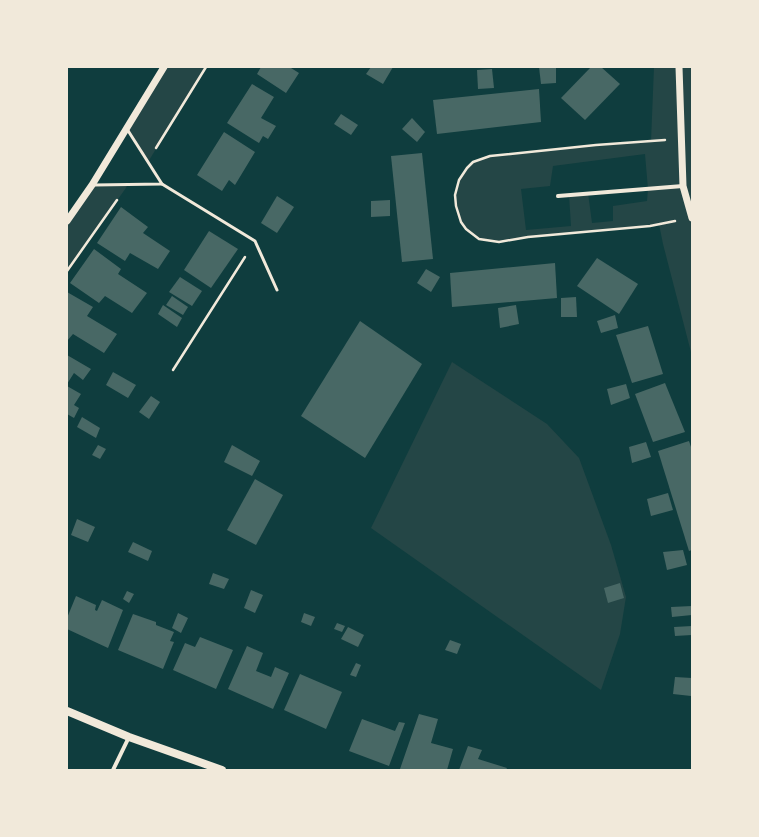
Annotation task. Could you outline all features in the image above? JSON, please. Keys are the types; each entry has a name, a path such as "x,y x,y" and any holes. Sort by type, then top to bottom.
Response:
{"main road":[{"path":"67,711 129,737 222,770"}],"street":[{"path":"67,221 92,185 164,67"},
{"path":"679,67 683,186 692,218"},
{"path":"558,196 683,186"},
{"path":"113,770 129,737"}],"lane":[{"path":"127,129 162,184 255,241 277,290"},
{"path":"92,185 162,184"}],"path":[{"path":"148,162 206,67"},
{"path":"67,271 128,185"},
{"path":"173,370 255,241"}],"shaded area":[{"path":"164,67 206,67 148,162 127,129"},
{"path":"654,67 692,67 692,356 659,224 528,237 499,242 479,239 466,229 461,222 455,195 459,180 473,162 490,156 651,141","holes":["645,154 648,189 647,201 613,206 613,221 592,223 588,193 569,195 571,226 526,230 521,189 550,186 553,166"]},
{"path":"92,185 128,185 67,271 67,221"},
{"path":"452,362 547,424 579,458 611,545 626,597 620,634 601,690 371,528"}],"building":[{"path":"261,67 292,67 291,68 299,73 286,93 257,74"},
{"path":"371,67 393,67 383,84 366,74"},
{"path":"539,67 556,67 556,83 541,84"},
{"path":"591,67 601,67 620,84 585,120 561,98"},
{"path":"492,69 494,88 478,89 477,70"},
{"path":"252,84 274,97 261,118 276,126 268,139 263,136 259,143 227,123"},
{"path":"539,89 541,122 437,134 433,100"},
{"path":"341,114 358,125 351,135 334,124"},
{"path":"412,118 425,132 417,142 402,129"},
{"path":"224,132 255,152 235,185 229,180 222,191 197,175"},
{"path":"422,153 433,259 402,262 391,156"},
{"path":"277,196 294,207 277,233 261,223"},
{"path":"390,200 390,216 371,217 371,201"},
{"path":"121,207 148,227 143,233 170,251 158,269 130,253 125,261 97,243"},
{"path":"209,231 238,249 211,288 184,270"},
{"path":"94,249 121,269 118,274 147,293 132,313 105,296 99,303 70,283"},
{"path":"597,258 638,284 619,314 577,286"},
{"path":"555,263 557,298 452,307 450,273"},
{"path":"426,269 440,277 431,292 417,283"},
{"path":"180,277 202,291 192,306 169,292"},
{"path":"67,292 93,307 87,316 117,334 104,353 73,334 67,341"},
{"path":"172,296 188,307 183,315 166,305"},
{"path":"576,297 577,317 561,317 561,298"},
{"path":"163,305 182,318 177,327 158,314"},
{"path":"516,305 519,324 500,328 498,308"},
{"path":"615,315 618,328 601,333 597,321"},
{"path":"360,321 422,364 365,458 301,416"},
{"path":"648,326 663,374 632,383 616,335"},
{"path":"67,355 91,369 83,380 74,373 67,384"},
{"path":"113,372 136,385 128,398 106,385"},
{"path":"665,383 685,432 653,442 635,394"},
{"path":"626,384 630,398 611,405 607,389"},
{"path":"67,386 81,394 74,405 79,408 74,418 67,414"},
{"path":"151,396 160,402 149,419 139,412"},
{"path":"82,417 100,428 96,438 77,427"},
{"path":"689,441 692,450 692,550 689,551 658,451"},
{"path":"646,442 651,457 632,463 629,447"},
{"path":"98,445 106,449 100,459 92,455"},
{"path":"232,445 260,461 252,476 224,462"},
{"path":"255,479 283,495 256,545 227,530"},
{"path":"668,493 673,510 651,516 647,499"},
{"path":"77,519 95,527 88,542 71,535"},
{"path":"133,542 152,551 148,561 128,552"},
{"path":"683,550 687,565 667,570 663,552"},
{"path":"213,573 229,579 224,589 209,584"},
{"path":"620,583 624,598 608,603 604,588"},
{"path":"251,590 263,595 255,613 244,608"},
{"path":"127,591 134,594 129,603 123,599"},
{"path":"76,596 96,605 95,610 97,611 102,600 123,610 108,648 67,629 67,618"},
{"path":"692,606 692,615 672,617 671,607"},
{"path":"178,613 188,618 181,633 172,628"},
{"path":"304,613 315,617 311,626 301,622"},
{"path":"133,614 156,622 156,625 174,632 170,641 174,642 163,669 118,650"},
{"path":"337,623 345,626 342,632 334,629"},
{"path":"692,626 692,635 675,636 674,627"},
{"path":"348,627 364,635 358,647 341,639"},
{"path":"200,637 233,650 216,689 173,670 185,643 195,647"},
{"path":"450,640 461,644 457,654 445,650"},
{"path":"247,646 263,653 256,671 271,677 275,667 289,673 273,709 228,689"},
{"path":"356,663 361,665 356,677 350,675"},
{"path":"300,674 342,692 326,729 284,710"},
{"path":"675,677 692,678 691,696 673,694"},
{"path":"419,714 438,719 431,743 453,749 447,770 400,769"},
{"path":"362,719 395,731 399,722 405,723 389,766 349,751"},
{"path":"468,746 482,750 478,759 507,768 506,770 459,770"}]}
